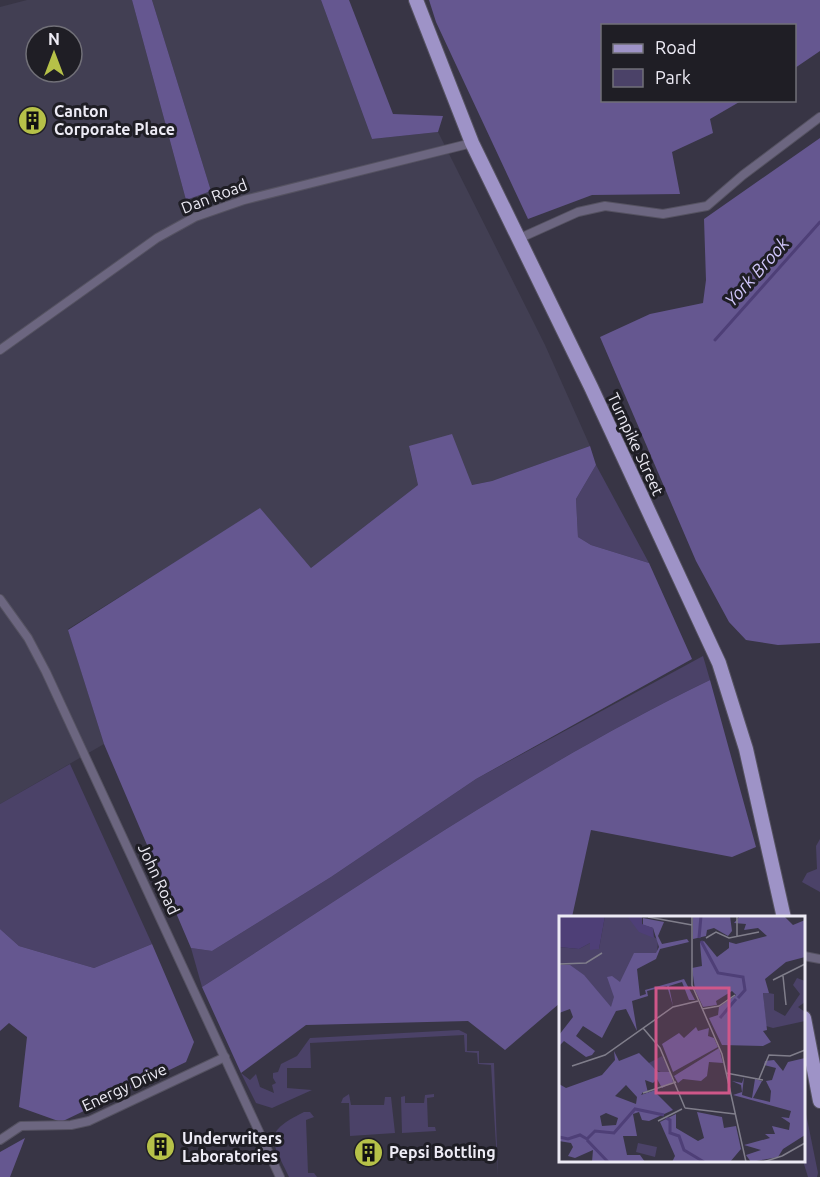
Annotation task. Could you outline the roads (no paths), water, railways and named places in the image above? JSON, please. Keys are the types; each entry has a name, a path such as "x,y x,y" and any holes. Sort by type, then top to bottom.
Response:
{"main road":[{"name":"Turnpike Street","path":"416,0 472,143 591,387 719,663 746,749 784,916"},
{"path":"805,1023 820,1101"}],"street":[{"path":"518,238 578,212 604,206 663,214 707,206 743,175 820,117"},
{"name":"Dan Road","path":"0,350 157,238 195,217 244,200 472,143"},
{"name":"John Road","path":"0,599 28,638 46,672 280,1177"},
{"path":"805,956 820,959"},
{"name":"Energy Drive","path":"0,1140 21,1126 71,1125 89,1121 225,1057"}],"waterway":[{"name":"York Brook","path":"715,340 820,222"}],"place":[{"name":"Canton Corporate Place","path":"33,120"},
{"name":"Underwriters Laboratories","path":"161,1147"},
{"name":"Pepsi Bottling","path":"368,1152"}]}
